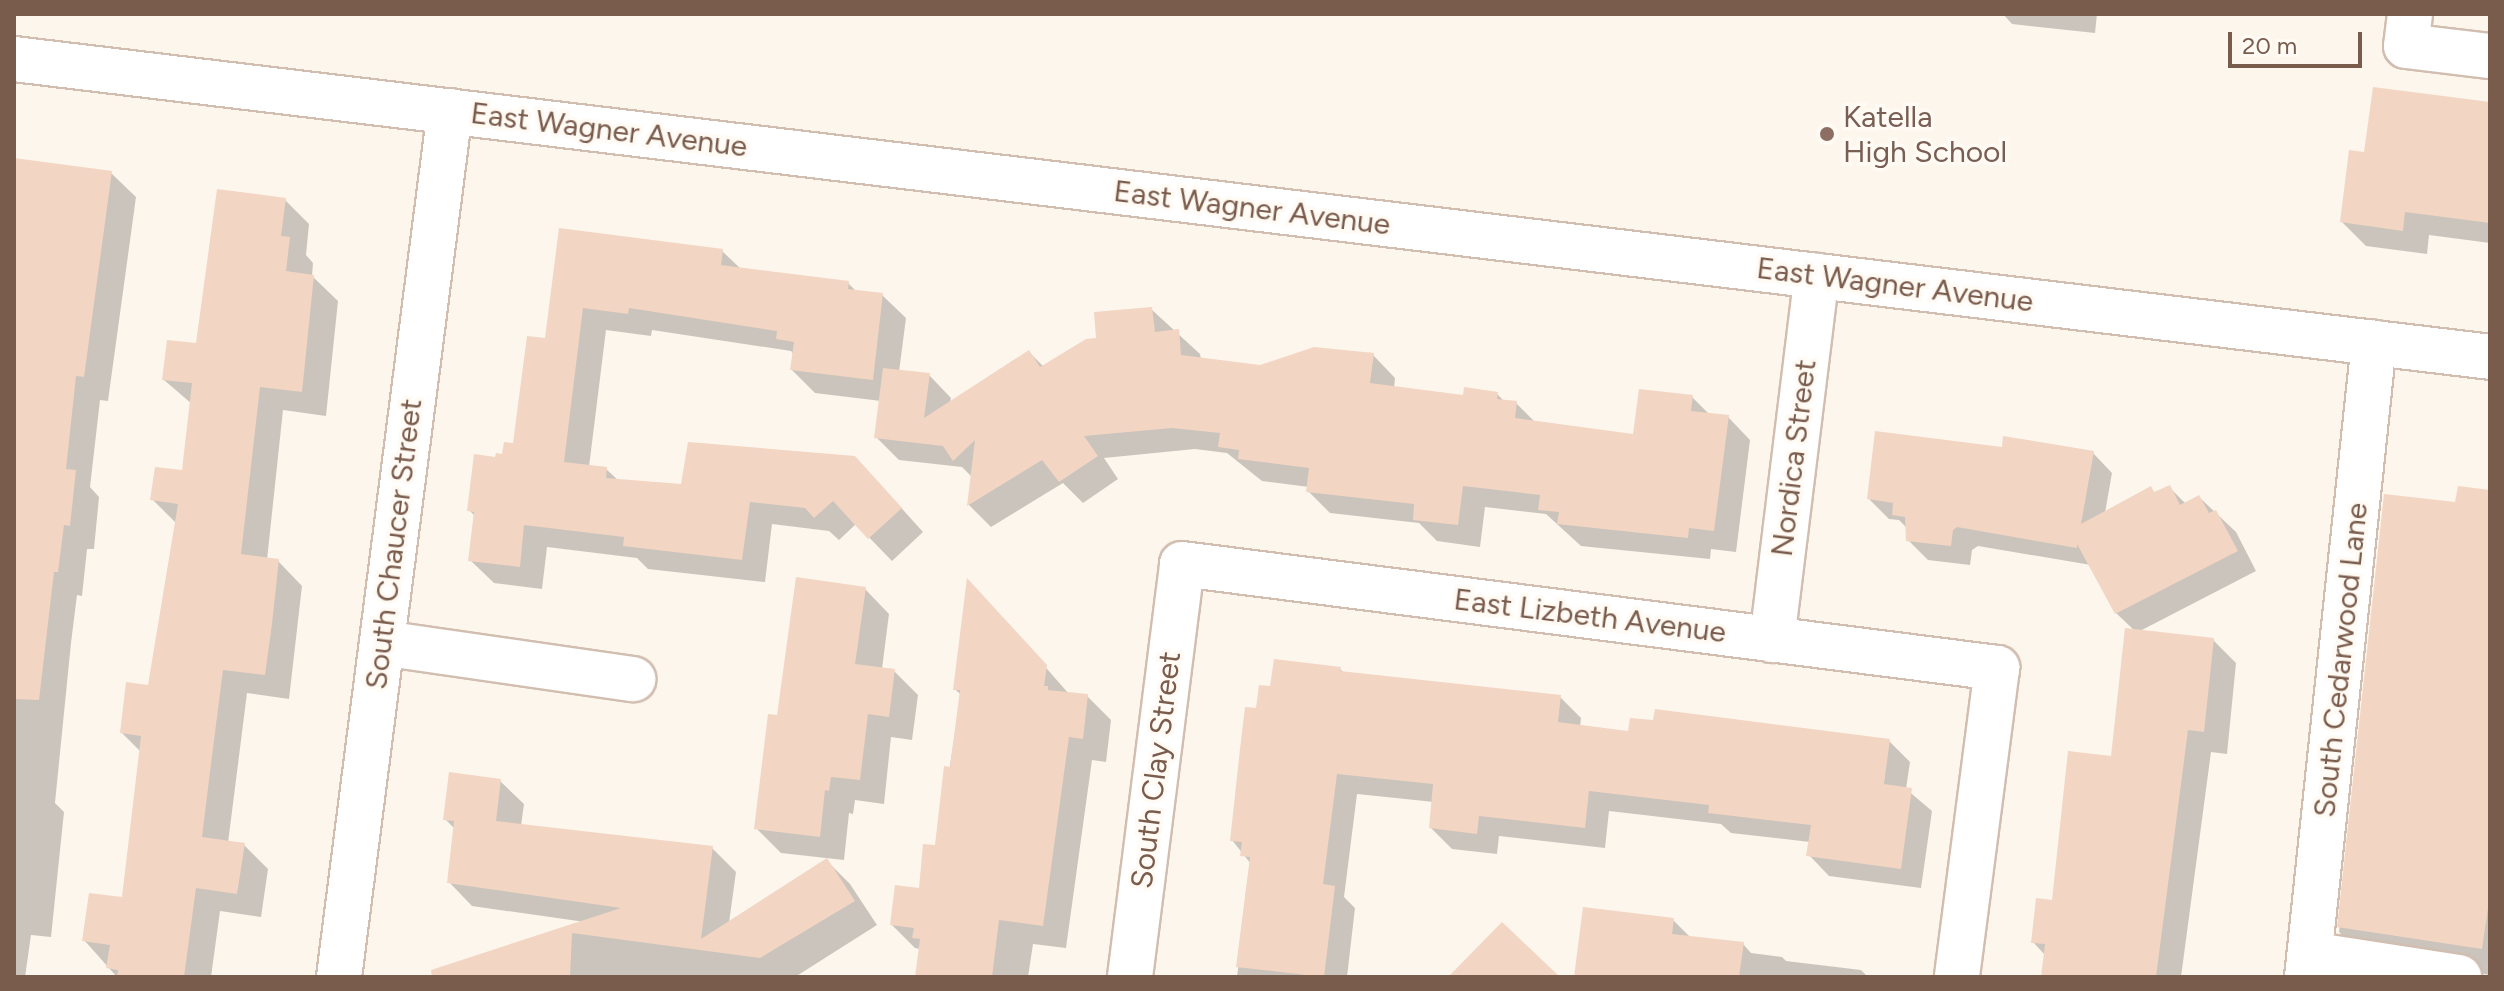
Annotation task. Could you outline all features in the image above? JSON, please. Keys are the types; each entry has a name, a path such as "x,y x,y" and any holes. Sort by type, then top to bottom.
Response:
{"street":[{"path":"2410,14 2406,46 2490,56"},
{"name":"East Wagner Avenue","path":"14,59 2490,357"},
{"name":"South Chaucer Street","path":"339,977 450,111"},
{"name":"Nordica Street","path":"1772,640 1817,276"},
{"name":"South Cedarwood Lane","path":"2309,965 2374,343"},
{"name":"East Lizbeth Avenue","path":"1182,564 1997,668 1957,977"},
{"name":"South Clay Street","path":"1130,977 1182,564"},
{"path":"382,643 633,679"},
{"path":"2309,965 2459,977"}],"building":[{"path":"2373,87 2490,102 2490,223 2405,212 2403,231 2340,222 2349,150 2364,152"},
{"path":"14,158 112,171 84,377 76,376 66,469 76,470 70,526 64,525 58,572 54,572 39,700 14,699"},
{"path":"217,189 286,198 281,236 290,237 286,271 314,275 302,392 260,387 241,554 279,559 272,624 265,675 223,670 202,837 245,843 237,894 196,888 184,977 117,977 118,970 106,968 110,945 82,941 89,893 122,897 141,736 120,733 126,682 148,685 178,504 150,500 155,467 182,470 192,383 162,380 167,340 196,343"},
{"path":"559,228 723,249 721,265 849,281 848,289 883,293 873,380 790,370 794,342 776,339 777,331 629,308 628,314 583,308 564,462 607,467 606,478 681,484 688,442 855,456 902,508 868,539 833,501 814,518 805,508 750,502 742,560 623,546 624,537 524,525 520,567 468,561 474,512 467,511 474,454 495,457 496,453 502,454 504,442 513,443 527,336 545,338"},
{"path":"1152,307 1155,332 1179,329 1181,355 1260,365 1314,347 1374,353 1370,383 1463,395 1464,387 1498,392 1497,399 1517,401 1515,418 1633,434 1639,389 1693,395 1691,411 1729,415 1714,531 1689,528 1688,538 1557,524 1559,512 1538,510 1540,495 1463,486 1458,525 1413,520 1414,504 1306,492 1309,468 1238,459 1239,450 1218,447 1220,433 1172,428 1084,436 1098,456 1059,482 1042,460 967,506 975,440 953,461 943,446 874,438 883,368 930,373 924,418 1029,350 1040,367 1086,339 1096,338 1094,312"},
{"path":"1875,431 2002,447 2003,436 2094,451 2081,524 2151,486 2154,492 2170,485 2180,505 2199,495 2209,513 2216,510 2238,551 2115,614 2077,544 2077,548 1957,527 1953,530 1951,546 1906,541 1905,517 1892,515 1893,503 1867,499"},
{"path":"2458,486 2490,490 2490,894 2482,949 2337,927 2384,494 2455,502"},
{"path":"796,577 866,587 855,664 895,669 889,717 868,714 860,780 831,777 829,791 825,790 820,837 754,829 768,714 777,715"},
{"path":"967,578 1047,665 1044,686 1048,686 1048,690 1088,694 1083,739 1069,737 1043,926 999,920 992,977 915,977 920,939 912,938 914,928 890,925 895,885 919,888 923,844 935,845 944,766 950,767 960,690 953,690"},
{"path":"2125,628 2214,638 2204,732 2188,730 2156,977 2041,977 2045,944 2031,943 2036,898 2052,900 2068,751 2111,756"},
{"path":"1274,659 1341,667 1340,671 1561,695 1558,722 1628,731 1630,718 1653,720 1655,709 1890,739 1884,784 1912,788 1901,869 1806,856 1811,825 1708,813 1709,805 1589,791 1585,828 1479,816 1477,834 1429,828 1433,784 1337,774 1323,884 1335,886 1324,977 1236,967 1250,857 1240,856 1242,842 1230,841 1245,707 1256,708 1259,685 1270,686"},
{"path":"449,772 501,779 496,821 713,846 701,939 827,858 855,901 760,958 572,933 570,977 432,977 431,970 621,908 447,883 454,821 443,820"},
{"path":"1583,907 1674,918 1672,934 1744,942 1739,977 1574,977"},
{"path":"1502,922 1560,977 1448,977"}],"place":[{"name":"Katella High School","path":"1827,134"}]}
